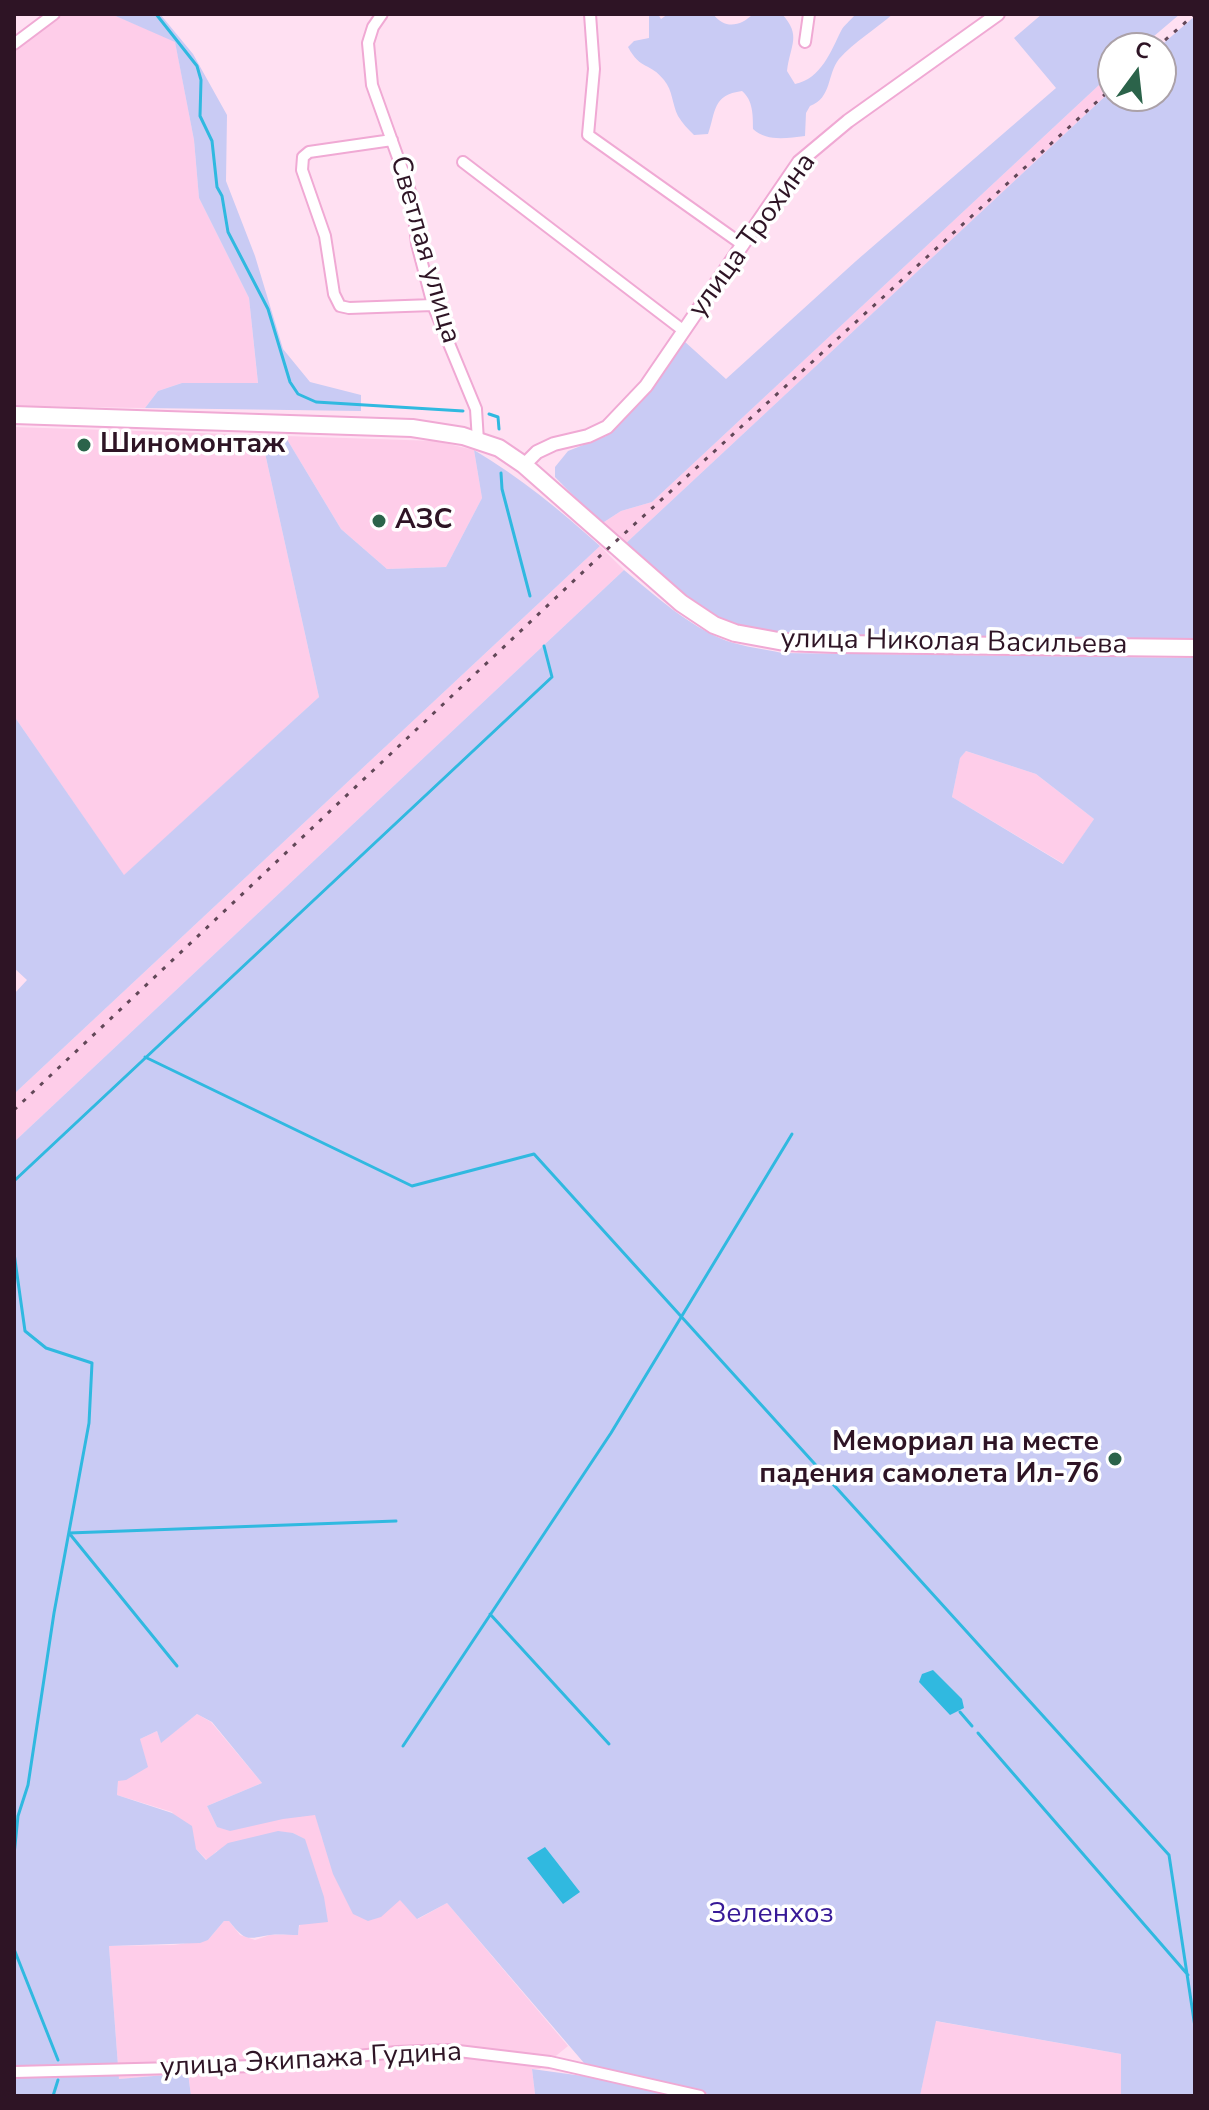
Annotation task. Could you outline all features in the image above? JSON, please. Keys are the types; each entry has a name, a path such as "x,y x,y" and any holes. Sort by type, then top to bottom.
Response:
{"main road":[{"name":"улица Николая Васильева","path":"14,415 377,426 443,431 478,441 499,448 524,465 681,603 714,625 735,633 784,642 836,644 1195,648"}],"street":[{"path":"14,44 54,14"},
{"name":"Светлая улица","path":"382,14 369,36 372,85 412,197 417,244 433,305 476,409 478,441"},
{"path":"590,14 594,69 588,135 743,245"},
{"path":"805,42 809,14"},
{"name":"улица Трохина","path":"524,465 537,452 554,444 574,441 607,427 646,386 799,162 998,14"},
{"path":"392,140 309,152 303,157 302,170 325,236 334,294 340,306 433,305"},
{"path":"463,162 684,331"},
{"name":"улица Экипажа Гудина","path":"14,2072 257,2066 450,2050 550,2062 700,2096"}],"shaded area":[{"path":"64,14 111,14 175,41 194,140 199,198 249,298 258,384 182,383 158,391 145,408 14,406 14,51"},
{"path":"1097,87 1097,104 624,545 601,524 621,511 652,502"},
{"path":"14,427 261,435 319,697 124,876 14,716"},
{"path":"285,436 436,441 474,450 482,498 446,567 387,569 341,529"},
{"path":"600,546 624,570 14,1142 14,1094"},
{"path":"966,751 1036,774 1094,819 1064,864 952,797 960,757"},
{"path":"197,1714 211,1722 262,1783 207,1806 217,1827 316,1814 322,1838 400,1899 418,1919 447,1903 568,2046 540,2069 532,2069 535,2094 191,2096 188,2073 119,2079 109,1946 174,1945 208,1940 224,1921 229,1921 240,1935 255,1940 270,1935 298,1934 311,1861 304,1839 293,1833 217,1851 207,1860 196,1849 172,1812 117,1795 118,1781 140,1739 157,1731 161,1742"},
{"path":"935,2021 1121,2054 1121,2096 920,2096"}],"green space":[{"path":"111,14 160,14 193,54 227,115 226,181 255,256 283,349 310,382 361,395 361,411 145,408 158,391 182,383 258,383 249,298 199,198 194,140 175,42"},
{"path":"649,14 658,14 661,19 668,14 713,14 723,22 733,24 753,14 782,14 792,29 793,41 787,71 795,84 818,70 842,29 854,16 893,14 839,59 826,92 806,113 805,136 778,138 764,136 753,129 750,103 742,91 725,96 720,101 708,134 694,135 678,116 664,80 637,60 628,47 634,41 649,38"},
{"path":"1042,14 1180,14 1159,32 1097,32 1097,87 652,502 621,511 601,524 555,477 555,467 568,451 606,436 648,394 684,341 726,379 856,261 1056,88 1014,38"},
{"path":"1195,16 1195,640 978,640 770,633 740,627 712,615 624,545 1097,104 1097,112 1177,112 1176,32"},
{"path":"261,435 285,436 341,529 387,569 446,567 482,498 474,450 540,495 600,546 14,1094 14,994 27,980 14,968 14,716 124,875 319,697"},
{"name":"Зеленхоз","path":"624,570 673,610 713,635 734,643 782,653 1195,658 1195,2096 1121,2096 1121,2054 936,2021 920,2096 716,2096 584,2063 447,1903 417,1919 400,1900 381,1917 368,1921 353,1914 333,1874 315,1815 230,1831 217,1827 207,1806 262,1783 212,1722 197,1714 161,1743 157,1731 140,1739 148,1767 126,1780 118,1781 117,1795 172,1813 192,1826 196,1849 206,1860 228,1843 278,1831 305,1839 324,1897 328,1922 299,1925 298,1935 251,1938 239,1933 229,1921 224,1921 208,1940 200,1943 109,1946 119,2079 188,2073 191,2096 14,2096 14,1142","holes":["966,751 1036,774 1094,819 1063,864 952,797 960,758"]},
{"path":"532,2069 612,2080 676,2096 522,2096 535,2094"}],"water":[{"path":"933,1670 962,1699 964,1708 950,1715 919,1682 922,1674"},
{"path":"545,1847 580,1892 563,1904 527,1858"}],"waterway":[{"path":"156,14 197,66 201,80 200,116 212,141 217,187 222,196 228,232 268,309 290,382 298,394 316,402 463,411"},
{"path":"489,414 498,417 499,429"},
{"path":"501,473 502,489 530,596"},
{"path":"14,1181 552,677 544,646"},
{"path":"145,1057 412,1186 534,1154 1169,1855 1195,2027"},
{"path":"403,1746 611,1433 792,1134"},
{"path":"14,1253 25,1331 46,1348 92,1363 89,1423 54,1613 28,1785 18,1816 14,1855"},
{"path":"69,1533 396,1521"},
{"path":"69,1533 177,1666"},
{"path":"490,1614 609,1744"},
{"path":"960,1712 972,1726"},
{"path":"978,1733 1188,1975"},
{"path":"14,1949 58,2060"},
{"path":"53,2096 58,2080"}],"railway":[{"path":"1174,32 1195,14"},
{"path":"14,1110 602,554 1097,102"}],"place":[{"name":"Шиномонтаж","path":"84,445"},
{"name":"АЗС","path":"379,521"},
{"name":"Мемориал на месте падения самолета Ил-76","path":"1115,1459"}]}
